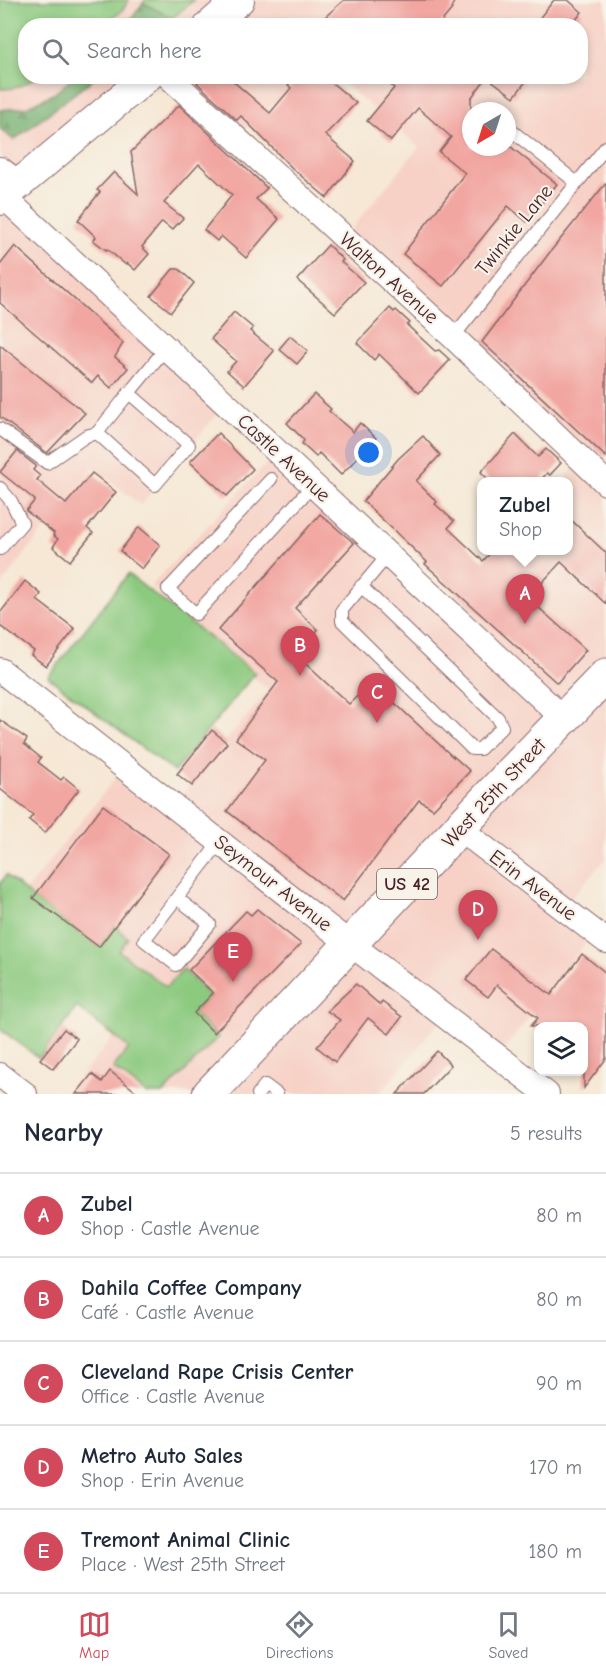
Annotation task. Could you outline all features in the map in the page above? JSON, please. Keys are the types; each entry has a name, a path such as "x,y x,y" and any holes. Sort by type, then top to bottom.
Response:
{"main road":[{"name":"West 25th Street","path":"219,1088 350,944 606,675"}],"street":[{"path":"218,18 239,0"},
{"path":"6,188 138,84"},
{"name":"Walton Avenue","path":"177,84 453,337 606,483"},
{"name":"Castle Avenue","path":"6,188 166,348 564,719"},
{"name":"Seymour Avenue","path":"0,670 350,944 547,1094"},
{"name":"Erin Avenue","path":"460,829 606,941"},
{"path":"0,1075 24,1094"}],"lane":[{"path":"516,134 577,183"},
{"name":"Twinkie Lane","path":"453,337 606,147"},
{"path":"0,429 47,463 86,435 97,433 166,348"},
{"path":"97,433 155,485 189,445 129,393"},
{"path":"271,478 168,589 196,614 313,485"},
{"path":"0,488 11,501 22,523 0,549"},
{"path":"361,586 498,718 502,727 480,748 472,749 342,621 342,610 361,586 388,555"},
{"path":"177,898 210,924 176,965 144,940 220,842"},
{"path":"258,1094 265,1085 277,1094"}],"shaded area":[{"path":"0,0 606,0 606,859 563,907 594,932 498,1057 444,1016 379,1094 66,1094 154,989 26,891 124,767 173,805 268,690 151,586 277,452 442,605 491,555 573,555 573,477 566,477 582,461 344,238 419,147 344,84 588,84 588,18 18,18 18,84 140,84 20,184 0,169"},
{"path":"176,84 298,84 234,137"},
{"path":"0,200 226,404 141,505 93,467 0,586"}],"green space":[{"path":"0,0 129,0 122,11 112,18 18,18 18,84 24,84 10,89 0,89"},
{"path":"145,0 194,0 172,18 143,3"},
{"path":"143,3 172,18 132,18"},
{"path":"66,84 87,84 14,140 0,129 0,110 26,107 55,93"},
{"path":"128,574 255,673 174,772 48,677"},
{"path":"6,875 99,947 115,926 128,938 119,951 166,987 183,969 210,996 194,1013 218,1037 163,1094 147,1094 113,1068 129,1048 77,1007 39,1058 0,1029 0,884"}],"building":[{"path":"344,0 455,0 452,9 445,18 324,18"},
{"path":"554,0 568,0 582,12 577,18 539,18"},
{"path":"198,84 236,84 270,113 291,88 287,84 333,84 356,103 325,135 355,161 327,198 293,169 241,116 237,120"},
{"path":"389,84 482,84 471,98 471,102 462,102 462,156 516,156 516,151 557,184 527,222 508,206 443,286 403,254 465,173 439,152 451,137 418,108 391,141 367,121 394,88"},
{"path":"496,84 524,84 514,97"},
{"path":"179,105 267,188 256,199 279,219 246,258 221,236 217,241 204,230 232,195 199,164 164,203 183,218 172,230 162,222 142,247 149,254 135,270 93,240 96,237 78,220 100,192 97,190 114,172 138,194 131,152"},
{"path":"606,183 606,457 482,342"},
{"path":"328,245 343,260 341,262 364,282 335,313 297,280"},
{"path":"15,246 123,343 115,357 128,368 111,388 98,376 92,383 0,303 0,265"},
{"path":"173,269 179,269 194,283 171,312 151,296"},
{"path":"390,308 394,312 396,310 410,323 407,325 435,351 439,350 450,360 419,393 379,354 374,360 357,343"},
{"path":"234,312 253,328 250,331 274,351 244,386 227,371 236,361 211,339"},
{"path":"290,336 308,351 297,364 279,349"},
{"path":"0,345 85,413 47,453 0,417"},
{"path":"314,394 353,432 360,423 376,438 341,475 319,453 316,457 302,444 304,440 287,423"},
{"path":"218,433 253,469 227,496 190,462"},
{"path":"515,434 538,457 546,449 561,463 550,475 547,473 543,477 486,477 481,472"},
{"path":"423,436 440,455 416,481 437,502 435,504 454,521 448,528 483,561 488,555 573,555 573,522 606,553 606,604 561,562 528,598 586,650 557,683 425,564 427,562 363,501 398,459"},
{"path":"17,451 36,466 33,470 40,476 37,480 66,504 92,473 116,492 87,528 93,533 70,561 53,547 58,539 53,535 54,533 26,511 35,500 0,472"},
{"path":"320,514 354,543 295,608 318,630 295,654 349,704 372,682 470,771 433,809 419,800 343,901 227,811 265,760 236,739 278,682 218,630"},
{"path":"139,527 160,545 142,569 120,551"},
{"path":"25,581 41,594 37,600 75,629 46,666 31,655 34,651 0,626 0,613"},
{"path":"0,720 27,739 24,744 41,758 38,762 61,780 64,777 79,789 45,833 29,820 33,815 0,789"},
{"path":"212,730 227,743 192,786 177,774"},
{"path":"103,805 169,854 99,947 33,898"},
{"path":"257,909 301,944 214,1033 194,1013 213,993 189,970 246,911 251,915"},
{"path":"491,949 551,995 582,954 606,973 606,1059 584,1088 584,1076 588,1076 588,1022 534,1022 538,1018 497,985 488,997 466,980"},
{"path":"356,984 380,1005 382,1002 402,1017 389,1034 368,1018 335,1062 317,1047 340,1020 327,1011"},
{"path":"64,1029 77,1039 53,1069 40,1059"},
{"path":"437,1051 451,1065 424,1094 397,1094"},
{"path":"110,1071 139,1094 76,1094 92,1074 102,1082"}],"place":[{"name":"Zubel","path":"525,624"},
{"name":"Dahila Coffee Company","path":"300,676"},
{"name":"Cleveland Rape Crisis Center","path":"377,723"},
{"name":"Metro Auto Sales","path":"478,940"},
{"name":"Tremont Animal Clinic","path":"233,982"}]}
